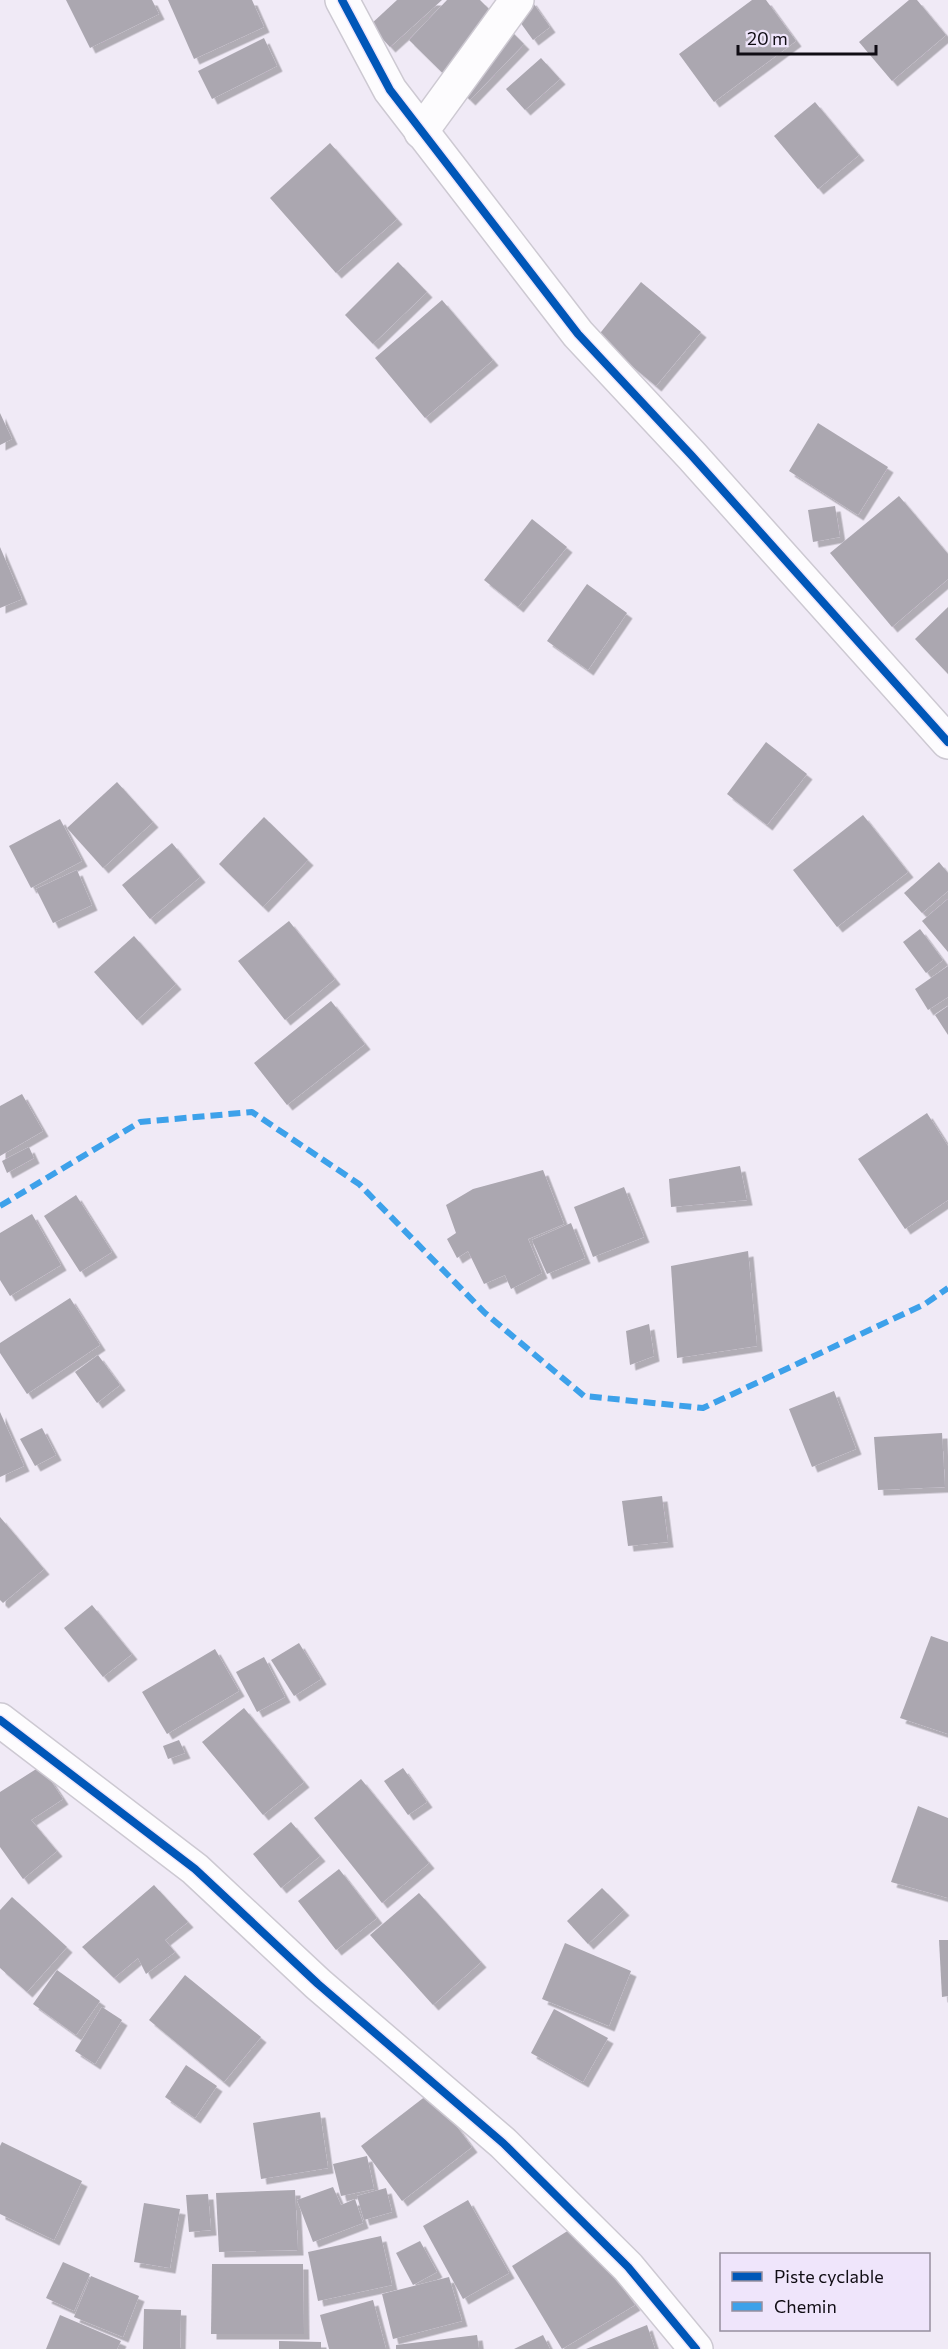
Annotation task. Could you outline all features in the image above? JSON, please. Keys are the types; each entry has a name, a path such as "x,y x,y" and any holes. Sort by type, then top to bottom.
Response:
{"street":[{"path":"342,0 390,90 578,334 692,456 948,742"},
{"path":"421,132 517,0"},
{"path":"0,1720 195,1869 318,1984 503,2143 628,2267 696,2349"}],"building":[{"path":"66,0 152,0 159,14 90,48"},
{"path":"168,0 252,0 264,27 194,59"},
{"path":"397,0 442,0 390,47 370,25"},
{"path":"447,0 480,0 524,44 470,100 409,40"},
{"path":"531,0 550,27 533,40 512,11"},
{"path":"752,0 766,0 796,41 714,102 679,54"},
{"path":"909,0 917,0 946,35 892,81 859,42"},
{"path":"264,38 277,66 212,99 198,71"},
{"path":"541,58 560,79 525,110 506,89"},
{"path":"815,102 859,155 818,189 774,136"},
{"path":"330,143 397,219 336,273 270,198"},
{"path":"398,262 427,292 373,344 345,315"},
{"path":"641,282 701,332 656,386 597,337"},
{"path":"442,300 493,360 425,418 375,358"},
{"path":"0,413 12,439 0,445"},
{"path":"818,423 888,467 858,515 789,471"},
{"path":"899,496 948,554 948,579 892,627 830,553"},
{"path":"835,506 840,537 813,542 808,510"},
{"path":"532,519 567,547 518,607 484,580"},
{"path":"0,547 22,599 0,608"},
{"path":"587,584 627,613 588,670 547,641"},
{"path":"948,607 948,674 915,639"},
{"path":"766,742 807,774 767,825 727,794"},
{"path":"117,782 153,822 103,868 67,828"},
{"path":"863,815 908,872 837,927 793,870"},
{"path":"264,817 308,860 263,907 219,864"},
{"path":"60,819 82,861 31,888 9,846"},
{"path":"172,843 200,877 150,919 122,885"},
{"path":"939,862 948,873 948,891 922,913 904,893"},
{"path":"77,870 92,905 53,923 36,889"},
{"path":"948,899 948,952 922,921"},
{"path":"289,921 335,979 285,1020 238,961"},
{"path":"920,929 943,960 926,973 903,942"},
{"path":"134,936 176,984 137,1020 94,972"},
{"path":"948,966 948,997 928,1010 915,989"},
{"path":"331,1001 365,1044 287,1105 254,1063"},
{"path":"948,1006 948,1035 935,1015"},
{"path":"22,1094 43,1131 0,1156 0,1106"},
{"path":"927,1113 948,1146 948,1200 905,1229 858,1159"},
{"path":"29,1147 34,1158 7,1173 2,1161"},
{"path":"740,1166 747,1200 671,1207 669,1179"},
{"path":"543,1170 564,1224 528,1239 542,1273 511,1289 505,1275 484,1284 468,1251 457,1258 447,1239 456,1233 446,1205 473,1189"},
{"path":"624,1187 644,1237 593,1257 574,1207"},
{"path":"76,1195 112,1252 80,1272 44,1216"},
{"path":"32,1214 61,1265 10,1296 0,1280 0,1233"},
{"path":"571,1223 585,1258 547,1274 532,1240"},
{"path":"748,1251 757,1346 677,1358 671,1266"},
{"path":"70,1298 100,1345 27,1394 0,1353 0,1343"},
{"path":"649,1324 654,1356 630,1365 626,1331"},
{"path":"98,1355 120,1385 97,1403 75,1372"},
{"path":"834,1391 856,1449 812,1467 789,1409"},
{"path":"0,1412 24,1466 0,1477"},
{"path":"42,1428 56,1455 35,1466 20,1439"},
{"path":"942,1433 945,1487 878,1490 874,1437"},
{"path":"662,1496 668,1542 628,1546 622,1501"},
{"path":"0,1517 44,1569 3,1603 0,1600"},
{"path":"92,1605 132,1654 103,1677 64,1628"},
{"path":"931,1636 948,1642 948,1734 900,1718"},
{"path":"299,1643 321,1679 294,1696 271,1660"},
{"path":"215,1649 239,1691 167,1734 142,1692"},
{"path":"264,1657 285,1697 257,1712 236,1672"},
{"path":"244,1708 304,1782 263,1815 202,1742"},
{"path":"179,1740 185,1753 168,1759 163,1746"},
{"path":"41,1766 63,1799 31,1820 57,1851 23,1879 0,1847 0,1792"},
{"path":"403,1768 427,1802 408,1815 384,1781"},
{"path":"361,1779 429,1863 382,1903 314,1818"},
{"path":"918,1806 948,1818 948,1898 891,1882"},
{"path":"291,1822 320,1856 281,1888 253,1854"},
{"path":"339,1869 377,1918 336,1950 298,1901"},
{"path":"154,1885 188,1922 165,1940 175,1952 146,1974 138,1958 114,1978 82,1947"},
{"path":"602,1888 624,1910 588,1944 567,1921"},
{"path":"419,1893 481,1962 433,2005 370,1935"},
{"path":"12,1897 67,1947 27,1992 0,1968 0,1910"},
{"path":"939,1940 948,1940 948,1996 942,1997"},
{"path":"565,1943 631,1971 609,2026 542,1999"},
{"path":"57,1970 100,2001 76,2035 33,2004"},
{"path":"185,1975 261,2037 224,2082 149,2020"},
{"path":"102,2007 122,2020 95,2064 75,2051"},
{"path":"554,2009 608,2038 583,2082 531,2053"},
{"path":"186,2065 217,2086 195,2118 165,2097"},
{"path":"431,2092 472,2147 402,2201 361,2146"},
{"path":"320,2112 328,2168 261,2179 253,2123"},
{"path":"2,2142 82,2181 54,2240 0,2214 0,2146"},
{"path":"367,2156 374,2189 341,2196 333,2164"},
{"path":"333,2187 341,2205 355,2199 363,2223 313,2242 297,2200"},
{"path":"386,2188 392,2212 364,2220 357,2196"},
{"path":"295,2190 298,2250 219,2252 216,2193"},
{"path":"208,2194 211,2230 189,2232 186,2195"},
{"path":"468,2200 509,2273 463,2299 423,2226"},
{"path":"144,2203 180,2209 170,2268 134,2262"},
{"path":"577,2225 635,2305 562,2349 512,2266"},
{"path":"381,2236 392,2285 318,2301 308,2252"},
{"path":"420,2241 437,2272 413,2285 396,2253"},
{"path":"63,2262 90,2274 74,2311 46,2298"},
{"path":"212,2264 303,2264 304,2334 211,2334"},
{"path":"91,2276 139,2296 123,2337 74,2317"},
{"path":"449,2277 462,2321 393,2339 382,2294"},
{"path":"373,2300 386,2349 329,2349 320,2315"},
{"path":"144,2309 181,2310 180,2349 143,2349"},
{"path":"60,2315 121,2341 117,2349 46,2349"},
{"path":"647,2325 655,2349 586,2349"},
{"path":"477,2335 479,2349 396,2349 396,2345"},
{"path":"543,2335 550,2349 514,2349"},
{"path":"279,2341 321,2342 321,2349 279,2349"}],"marked path":[{"path":"0,1206 140,1122 252,1112 359,1184 485,1313 584,1396 703,1408 925,1304 948,1288"}],"cycle path":[{"path":"342,0 390,90 578,334 692,456 948,742"},
{"path":"0,1720 195,1869 318,1984 503,2143 628,2267 696,2349"}]}
